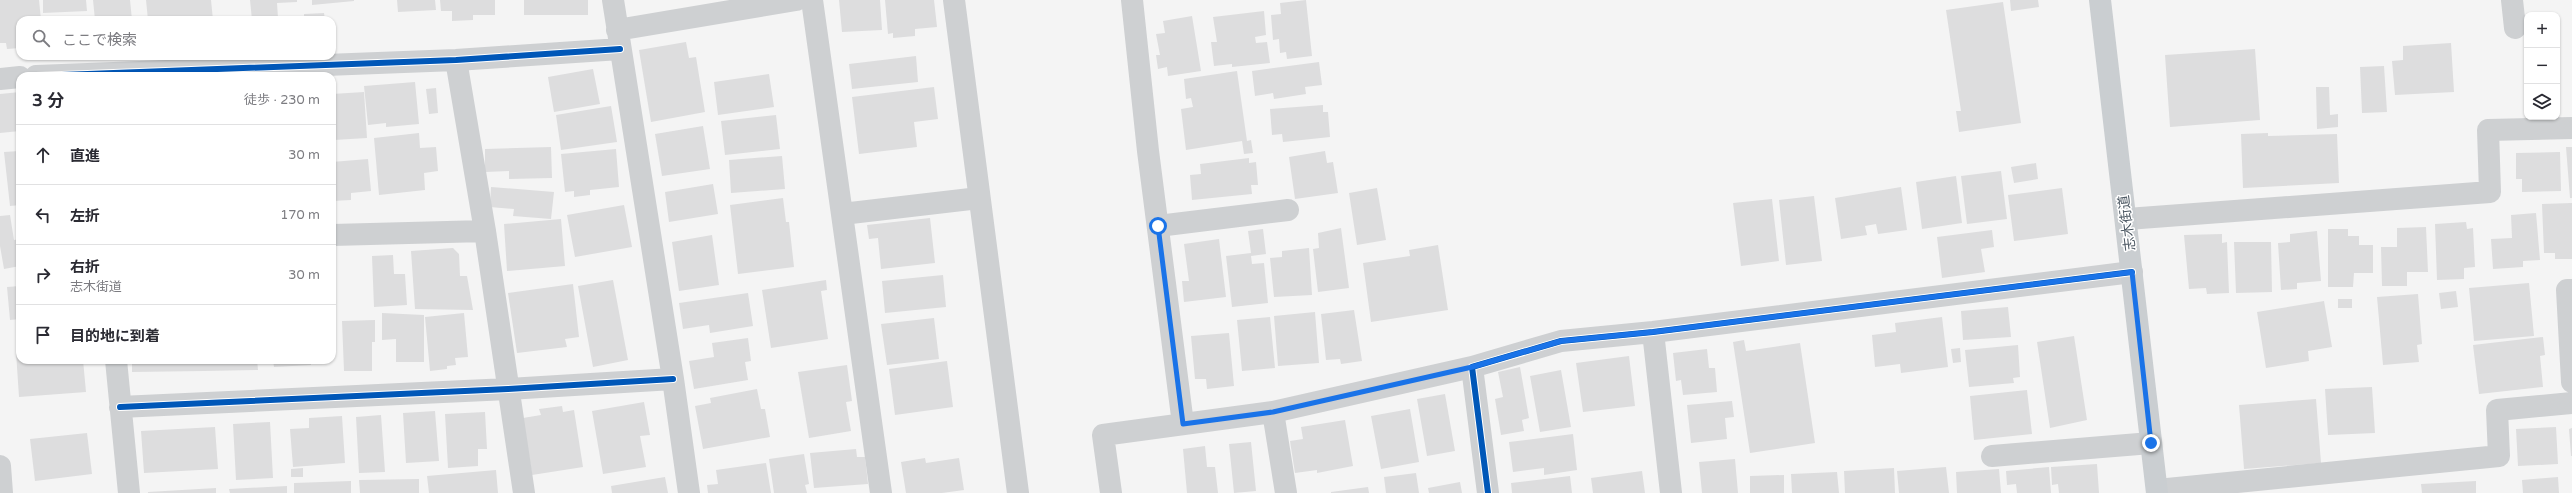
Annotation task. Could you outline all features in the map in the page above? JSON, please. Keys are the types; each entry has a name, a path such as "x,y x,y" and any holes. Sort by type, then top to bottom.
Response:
{"main road":[{"name":"志木街道","path":"2100,0 2157,491"}],"street":[{"path":"613,0 673,379 689,493"},
{"path":"140,72 456,60 619,39 796,0"},
{"path":"812,0 881,493"},
{"path":"954,0 1018,493"},
{"path":"1132,0 1183,424"},
{"path":"2512,0 2515,28"},
{"path":"456,60 485,231 524,493"},
{"path":"0,79 16,77"},
{"path":"2126,219 2490,192 2488,130 2572,128"},
{"path":"842,214 979,198"},
{"path":"1158,226 1288,210"},
{"path":"336,235 485,231"},
{"path":"1111,493 1103,435 1273,412 1472,367 1561,341 1653,332 2132,272"},
{"path":"2572,290 2567,290 2572,382"},
{"path":"1653,332 1671,493"},
{"path":"116,364 129,493"},
{"path":"1472,367 1488,493"},
{"path":"120,407 508,389 673,379"},
{"path":"2157,491 2499,456 2497,410 2572,403"},
{"path":"1273,412 1286,493"},
{"path":"1992,456 2151,443"},
{"path":"0,466 2,493"}],"building":[{"path":"0,0 39,0 41,16 16,16 16,48 7,49 6,43 0,43"},
{"path":"43,0 86,0 87,11 43,13"},
{"path":"93,0 130,0 132,16 95,16"},
{"path":"146,0 211,0 213,16 148,16"},
{"path":"250,0 297,0 297,2 277,3 278,16 252,16"},
{"path":"312,0 354,0 354,1 312,5"},
{"path":"397,0 435,0 436,10 398,12"},
{"path":"440,0 495,0 495,15 473,15 473,20 452,21 452,11 441,11"},
{"path":"524,0 588,0 588,15 524,15"},
{"path":"839,0 880,0 882,30 842,32"},
{"path":"885,0 934,0 937,27 915,29 915,36 893,38 893,33 888,34"},
{"path":"1306,0 1312,56 1287,59 1286,52 1280,53 1279,39 1273,40 1271,15 1281,14 1280,3"},
{"path":"2010,0 2038,0 2039,7 2011,11"},
{"path":"2003,2 2021,123 1959,132 1956,111 1961,111 1946,10"},
{"path":"1264,11 1266,35 1255,37 1256,43 1267,42 1270,63 1232,67 1232,64 1214,66 1211,42 1217,42 1213,17"},
{"path":"324,13 324,16 304,16 304,14"},
{"path":"1192,16 1201,71 1168,76 1167,67 1158,69 1156,55 1160,55 1156,34 1165,33 1163,21"},
{"path":"686,42 689,58 696,57 705,112 651,122 639,50"},
{"path":"2451,43 2454,92 2395,95 2392,61 2403,60 2403,46"},
{"path":"2255,49 2260,120 2170,127 2165,55"},
{"path":"916,56 918,82 852,89 849,64"},
{"path":"1319,62 1322,85 1305,87 1306,94 1274,99 1273,93 1255,96 1252,71"},
{"path":"2384,66 2387,112 2362,113 2360,67"},
{"path":"593,69 600,104 554,112 548,77"},
{"path":"1237,71 1247,141 1251,140 1253,153 1244,154 1242,141 1186,150 1181,109 1193,107 1191,98 1186,99 1184,79"},
{"path":"769,74 774,107 718,115 714,82"},
{"path":"415,82 419,124 386,127 386,123 368,125 364,86"},
{"path":"934,87 938,119 914,122 917,147 859,154 852,97"},
{"path":"2316,87 2329,87 2330,115 2338,114 2338,127 2317,129"},
{"path":"436,88 438,113 429,114 426,89"},
{"path":"16,92 16,131 0,133 0,94"},
{"path":"364,92 367,138 336,140 336,94"},
{"path":"1323,105 1323,112 1328,112 1330,137 1283,142 1282,134 1272,135 1270,109"},
{"path":"611,106 617,142 561,150 556,115"},
{"path":"776,115 780,149 725,155 721,121"},
{"path":"703,126 710,169 662,176 655,134"},
{"path":"419,133 420,148 436,147 438,171 424,173 425,190 379,195 374,138"},
{"path":"2268,133 2268,136 2337,134 2339,183 2243,188 2241,134"},
{"path":"551,147 552,178 509,179 509,171 485,172 485,149"},
{"path":"2566,147 2572,147 2572,198 2570,198"},
{"path":"616,149 619,187 590,190 590,195 574,197 574,191 565,192 561,154"},
{"path":"16,151 16,205 10,206 4,152"},
{"path":"1325,151 1327,163 1333,162 1338,193 1295,199 1289,157"},
{"path":"2560,152 2561,191 2522,192 2522,179 2516,179 2516,153"},
{"path":"782,156 785,189 731,193 729,160"},
{"path":"1249,158 1249,163 1256,162 1258,185 1251,185 1252,194 1192,200 1190,175 1201,174 1200,164"},
{"path":"368,159 371,191 351,193 351,200 336,201 336,162"},
{"path":"2036,163 2038,179 2014,183 2011,167"},
{"path":"2001,171 2007,219 1967,224 1961,176"},
{"path":"1956,176 1962,223 1922,229 1916,182"},
{"path":"713,184 718,214 669,222 665,192"},
{"path":"491,187 554,192 551,219 513,216 514,209 490,207"},
{"path":"1901,187 1907,230 1878,234 1876,224 1865,226 1867,235 1841,239 1835,198"},
{"path":"1377,188 1386,240 1357,245 1349,193"},
{"path":"2062,188 2068,234 2014,241 2008,195"},
{"path":"1814,196 1822,261 1786,265 1779,200"},
{"path":"783,198 786,222 789,222 794,267 738,274 730,205"},
{"path":"1772,199 1779,261 1741,266 1733,203"},
{"path":"2572,203 2572,259 2555,259 2555,253 2544,253 2542,204"},
{"path":"624,205 632,247 575,257 567,215"},
{"path":"2536,213 2540,260 2523,261 2523,267 2493,269 2491,239 2512,238 2511,215"},
{"path":"10,215 14,240 16,240 16,267 4,269 0,246 0,216"},
{"path":"930,218 935,263 881,269 878,238 869,239 867,225"},
{"path":"561,219 565,266 507,271 504,224"},
{"path":"2466,222 2467,229 2473,228 2475,267 2464,268 2464,279 2437,280 2435,224"},
{"path":"2426,227 2428,272 2407,272 2407,286 2382,286 2381,247 2397,247 2397,228"},
{"path":"1341,228 1349,288 1318,292 1313,249 1319,248 1318,233"},
{"path":"1263,229 1266,254 1251,256 1252,264 1264,263 1268,303 1232,307 1226,256 1251,253 1248,231"},
{"path":"2328,229 2348,229 2348,236 2359,236 2359,245 2373,245 2373,273 2354,273 2353,287 2328,287"},
{"path":"1992,230 1994,247 1981,249 1985,272 1942,278 1937,237"},
{"path":"2317,231 2321,281 2297,283 2297,289 2281,290 2278,243 2290,242 2290,234"},
{"path":"2222,234 2222,243 2227,242 2229,293 2207,294 2206,288 2189,289 2184,235"},
{"path":"712,235 719,285 679,291 672,242"},
{"path":"1219,239 1226,297 1184,302 1182,281 1189,281 1184,244"},
{"path":"2234,242 2271,242 2272,292 2236,293"},
{"path":"1438,245 1448,310 1371,322 1363,263 1410,256 1409,250"},
{"path":"453,248 459,254 460,276 467,276 473,310 415,309 411,251"},
{"path":"1309,248 1312,295 1274,297 1270,258 1282,257 1282,251"},
{"path":"393,255 394,274 405,274 407,305 374,307 372,256"},
{"path":"943,275 946,307 885,313 882,281"},
{"path":"613,280 628,360 593,367 578,286"},
{"path":"826,280 827,290 821,291 828,339 771,348 762,290"},
{"path":"2529,283 2534,336 2474,341 2469,288"},
{"path":"573,284 579,337 565,339 567,347 517,353 508,293"},
{"path":"16,286 16,319 10,320 7,287"},
{"path":"2456,291 2458,307 2441,309 2439,293"},
{"path":"748,293 753,326 710,333 709,325 683,329 679,303"},
{"path":"2418,294 2422,344 2417,345 2419,362 2383,365 2377,297"},
{"path":"2338,299 2352,299 2352,308 2338,308"},
{"path":"2324,301 2332,347 2308,351 2309,361 2266,368 2257,312"},
{"path":"2008,307 2011,337 1963,340 1961,311"},
{"path":"1354,310 1362,361 1341,364 1340,359 1326,360 1321,314"},
{"path":"1315,312 1319,363 1278,366 1274,316"},
{"path":"382,313 424,315 424,362 396,362 396,339 382,340"},
{"path":"464,313 468,357 455,358 456,365 447,366 447,369 430,371 425,317"},
{"path":"1270,317 1275,368 1242,371 1237,320"},
{"path":"1942,317 1948,367 1901,373 1900,364 1875,367 1872,335 1896,332 1895,323"},
{"path":"934,318 939,359 887,365 881,324"},
{"path":"375,320 375,342 372,342 372,371 344,371 342,321"},
{"path":"1229,333 1234,386 1207,389 1206,379 1195,379 1191,336"},
{"path":"2074,336 2087,420 2050,428 2037,342"},
{"path":"2543,337 2545,355 2540,356 2543,387 2479,394 2473,345"},
{"path":"748,338 751,361 745,362 748,380 694,389 689,361 714,357 712,343"},
{"path":"1744,340 1746,351 1800,343 1815,443 1750,453 1733,342"},
{"path":"2018,345 2020,377 2013,378 2014,383 1969,387 1965,350"},
{"path":"1960,348 1961,362 1953,363 1951,349"},
{"path":"1707,349 1709,368 1715,368 1717,392 1683,395 1681,380 1676,381 1673,353"},
{"path":"1629,356 1635,406 1583,412 1576,363"},
{"path":"947,361 953,407 895,415 889,369"},
{"path":"17,364 83,364 86,392 19,397"},
{"path":"132,364 204,364 204,371 132,372"},
{"path":"204,364 257,364 258,370 204,371"},
{"path":"274,364 311,364 311,365 274,367"},
{"path":"847,365 852,401 846,402 851,431 809,438 798,372"},
{"path":"1520,367 1529,418 1522,420 1524,431 1501,435 1495,399 1503,397 1498,372"},
{"path":"1561,370 1571,427 1540,432 1530,376"},
{"path":"2372,387 2375,433 2328,435 2325,389"},
{"path":"757,389 761,409 765,409 770,437 703,449 695,406 711,403 710,398"},
{"path":"2027,390 2032,434 1974,440 1970,396"},
{"path":"1445,394 1455,451 1427,456 1417,399"},
{"path":"2316,399 2321,463 2244,469 2239,405"},
{"path":"1732,401 1734,417 1725,418 1727,439 1691,443 1687,405"},
{"path":"644,402 650,435 640,436 646,467 603,474 592,411"},
{"path":"562,406 563,412 574,410 583,467 532,475 523,418 541,415 539,409"},
{"path":"1410,409 1419,462 1381,469 1371,416"},
{"path":"435,411 439,461 406,463 403,413"},
{"path":"485,412 487,449 478,449 478,466 448,468 445,414"},
{"path":"381,415 385,472 359,473 356,417"},
{"path":"342,416 345,463 293,467 290,429 309,428 309,418"},
{"path":"1345,420 1353,466 1317,473 1317,470 1295,473 1290,441 1303,439 1301,427"},
{"path":"270,422 273,478 236,480 233,424"},
{"path":"215,427 218,469 144,473 141,431"},
{"path":"2556,427 2558,464 2518,466 2516,429"},
{"path":"2572,428 2572,456 2571,456 2569,429"},
{"path":"87,433 92,474 35,481 30,439"},
{"path":"1573,434 1577,470 1544,475 1544,468 1513,472 1509,442"},
{"path":"1251,442 1256,491 1234,493 1229,444"},
{"path":"1205,446 1207,467 1215,467 1218,493 1187,493 1183,449"},
{"path":"856,449 857,457 865,457 868,484 814,488 810,453"},
{"path":"804,454 809,484 805,485 807,493 774,493 769,459"},
{"path":"925,458 926,463 959,458 964,490 942,493 906,493 901,462"},
{"path":"1735,459 1738,493 1702,493 1699,462"},
{"path":"766,463 771,493 708,493 707,485 718,484 716,470"},
{"path":"2097,464 2099,493 2059,493 2058,484 2052,485 2051,467"},
{"path":"1946,467 1949,493 1899,493 1897,471"},
{"path":"2049,467 2051,493 2017,493 2016,484 2007,485 2006,471"},
{"path":"303,468 303,477 291,477 291,469"},
{"path":"1894,468 1895,493 1845,493 1844,471"},
{"path":"1999,469 2001,493 1957,493 1956,472"},
{"path":"496,470 498,493 429,493 427,476"},
{"path":"1642,471 1645,493 1593,493 1591,478"},
{"path":"1837,472 1839,493 1792,493 1791,474"},
{"path":"1416,473 1419,493 1386,493 1384,477"},
{"path":"1784,475 1784,493 1750,493 1750,476"},
{"path":"1570,476 1572,493 1512,493 1511,483"},
{"path":"665,477 668,493 612,493 611,486"},
{"path":"2558,477 2559,493 2523,493 2522,480"},
{"path":"419,479 419,493 360,493 359,480"},
{"path":"351,481 351,493 294,493 294,483"},
{"path":"2476,481 2476,493 2422,493 2421,484"},
{"path":"1460,482 1462,493 1429,493 1428,488"},
{"path":"287,486 287,493 230,493 229,489"},
{"path":"1368,487 1369,493 1331,493 1331,492"},
{"path":"216,488 216,493 148,493 148,492"}],"cycle path":[{"path":"141,72 456,60 620,49"},
{"path":"1488,493 1472,367 1561,341 1653,332 2132,272"},
{"path":"120,407 508,389 673,379"}],"route":[{"path":"1158,226 1183,424 1273,412 1472,367 1561,341 1653,332 2132,272 2151,443"}]}
